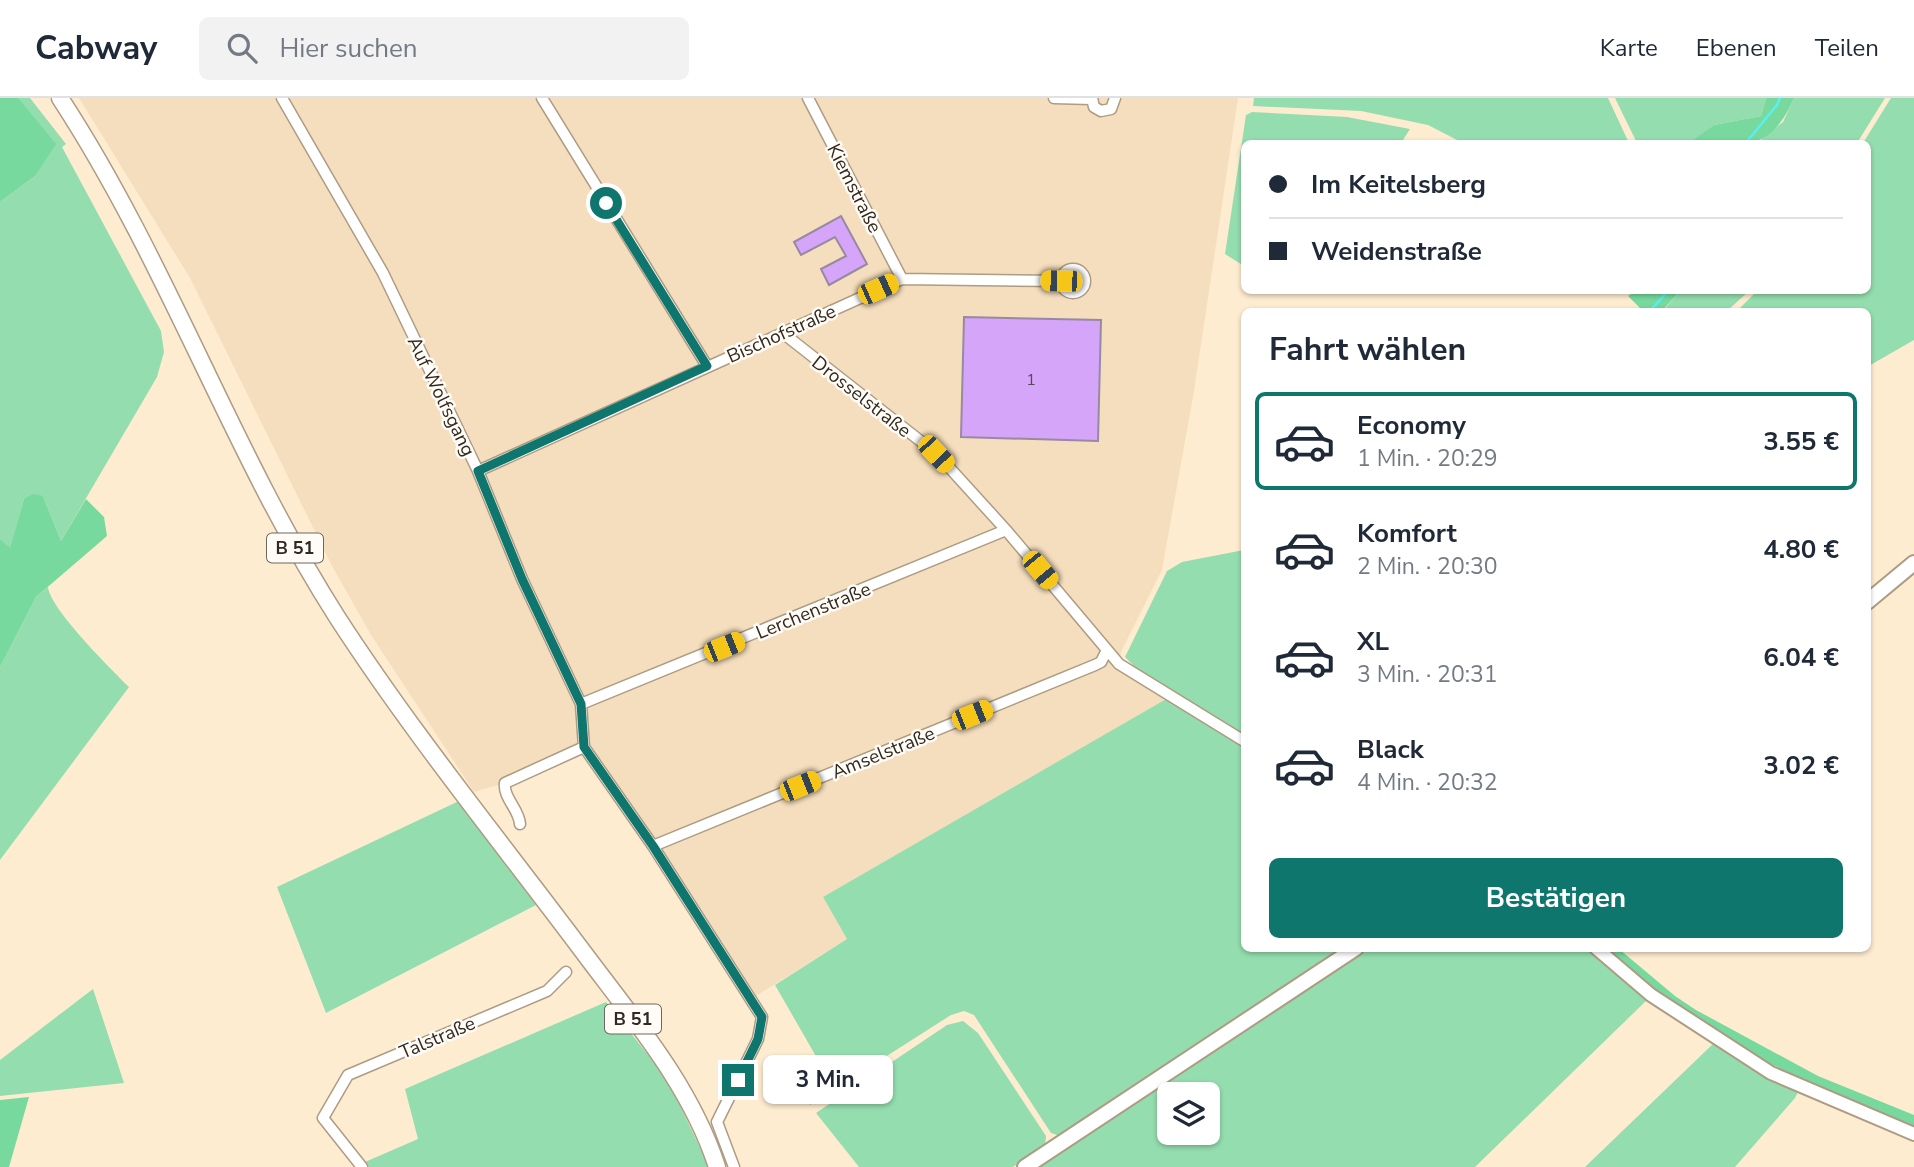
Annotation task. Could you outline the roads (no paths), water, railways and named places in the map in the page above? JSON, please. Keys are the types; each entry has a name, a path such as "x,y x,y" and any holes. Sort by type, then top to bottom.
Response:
{"highway":[{"name":"B 51","path":"60,98 138,230 302,561 401,709 653,1046 728,1165"}],"main road":[{"path":"1871,599 1914,563"},
{"path":"1025,1167 1350,952"}],"street":[{"name":"Auf Wolfsgang","path":"282,98 383,274 478,471 522,579 581,704 584,747"},
{"path":"542,98 707,366"},
{"name":"Kiemstraße","path":"808,98 902,279"},
{"path":"1054,98 1092,99 1097,110 1107,111 1113,107 1115,98"},
{"name":"Bischofstraße","path":"478,471 902,279 1061,281"},
{"name":"Drosselstraße","path":"784,334 936,454 1006,530 1119,664 1241,739"},
{"name":"Lerchenstraße","path":"581,704 1006,530"},
{"name":"Amselstraße","path":"653,846 1095,665 1101,662 1107,650"},
{"path":"520,824 517,812 504,791 505,783 584,747 653,846 762,1017 758,1039 717,1122 728,1165"},
{"path":"1601,952 1651,995 1771,1073 1914,1134"},
{"name":"Talstraße","path":"362,1167 323,1118 348,1075 547,990 566,972"}],"waterway":[{"path":"1748,140 1780,98"},
{"path":"1653,308 1665,294"}]}
